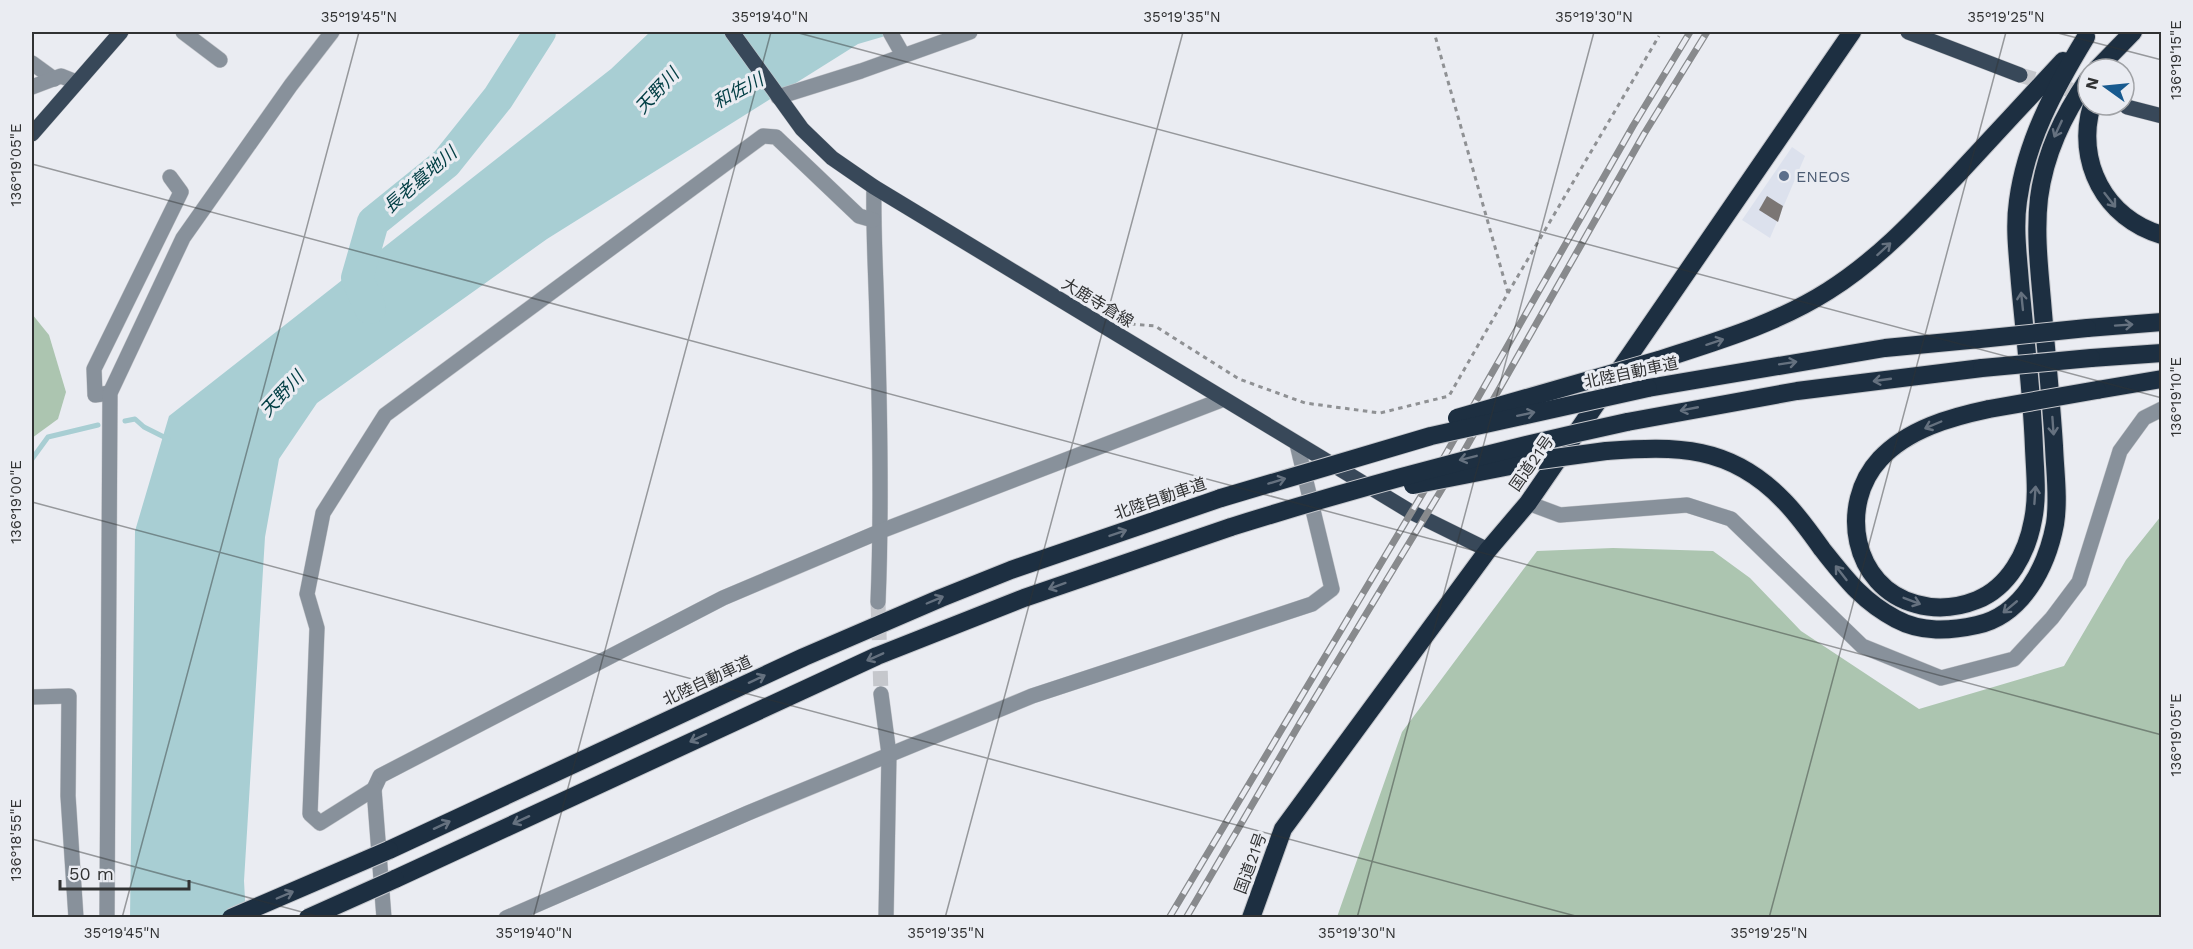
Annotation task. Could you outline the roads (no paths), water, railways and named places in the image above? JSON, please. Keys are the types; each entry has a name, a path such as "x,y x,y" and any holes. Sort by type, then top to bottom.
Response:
{"highway":[{"name":"国道21号","path":"1251,918 1283,829 1488,550 1528,503 1852,32"},
{"path":"2109,57 2133,32"},
{"path":"2115,57 2133,32"},
{"path":"1317,468 1447,422 1734,336 1780,317 1828,291 1869,262 1909,226 2088,34"},
{"path":"2088,34 2058,84 2034,136 2017,203 2016,236 2033,422 2036,488 2033,520 2024,552 2009,576 1989,595 1963,606 1936,608 1913,603 1891,592 1872,574 1860,551 1854,527 1857,501 1866,478 1880,459 1900,442 1931,425 1959,415 1989,409 2097,390 2162,379"},
{"path":"308,918 877,656 1003,606 1088,575 1233,531 1440,479 1540,460 1606,451 1652,448 1715,455 1739,465 1783,500 1855,590 1876,609 1904,624 1928,630 1957,630 1984,624 2007,611 2029,590 2046,560 2055,522 2053,422 2037,244 2039,198 2045,166 2056,133 2076,97"},
{"path":"2090,117 2087,135 2089,158 2097,183 2112,204 2130,222 2162,235"},
{"name":"北陸自動車道","path":"231,918 389,850 794,662 941,598 1011,570 1221,498 1317,468 1431,436 1648,388 1885,348 2162,322"},
{"path":"1233,531 1326,497 1448,463 1627,422 1797,391 1982,368 2162,353"}],"main road":[{"path":"32,134 121,32"},
{"name":"大鹿寺倉線","path":"732,32 802,129 832,158 874,187 1411,512 1488,550"},
{"path":"1908,32 2020,75"},
{"path":"2136,109 2162,116"}],"street":[{"path":"183,32 220,60"},
{"path":"107,918 110,393 183,238 291,85 332,32"},
{"path":"774,92 903,55 970,32"},
{"path":"892,37 903,55"},
{"path":"32,63 54,79"},
{"path":"32,87 61,76 76,82"},
{"path":"374,789 320,823 310,814 317,628 307,594 323,513 385,415 763,136 776,137 859,216 873,220"},
{"path":"110,393 95,395 94,369 181,192 170,177"},
{"path":"874,187 881,531 878,602"},
{"path":"384,918 374,789 380,776 723,598 881,531 1224,399"},
{"path":"1528,503 1560,514 1687,505 1731,519 1862,646 1941,678 2014,659 2052,618 2079,582 2120,451 2144,418 2162,408"},
{"path":"506,918 889,754 1032,696 1312,604 1332,589 1297,444"},
{"path":"881,694 889,754 886,918"},
{"path":"32,697 69,696 68,796 76,918"}],"water":[{"path":"650,32 899,32 858,44 547,239 317,403 279,459 265,537 244,881 246,917 130,918 135,531 169,416 611,69"}],"waterway":[{"name":"長老墓地川","path":"370,308 357,278 373,222 446,163 498,98 540,32"},
{"path":"125,421 135,419 144,427 168,439"},
{"path":"32,459 48,437 98,425"}],"tunnel":[{"path":"2020,75 2076,91"},
{"path":"878,602 881,694"}],"railway":[{"path":"1169,918 1439,466 1633,126 1690,32"},
{"path":"1186,918 1300,723 1451,474 1644,134 1707,32"}],"place":[{"name":"ENEOS","path":"1784,176"}],"water label":[{"name":"天野川","path":"657,91"},
{"name":"和佐川","path":"738,91"},
{"name":"天野川","path":"282,394"}]}
